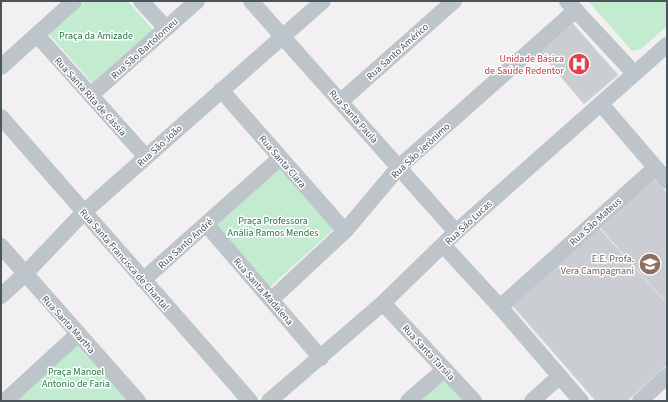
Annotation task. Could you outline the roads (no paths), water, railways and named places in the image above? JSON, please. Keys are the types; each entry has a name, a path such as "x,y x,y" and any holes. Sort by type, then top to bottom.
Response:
{"street":[{"path":"1,67 74,1"},
{"path":"141,1 166,28"},
{"name":"Rua São Bartolomeu","path":"91,95 197,1"},
{"name":"Rua Santa Paula","path":"251,1 456,232"},
{"name":"Rua São João","path":"1,296 25,274 84,212 323,1"},
{"name":"Rua Santo Américo","path":"341,101 454,1"},
{"path":"572,6 634,73"},
{"name":"Rua São Jerônimo","path":"272,299 345,230 399,167 572,6"},
{"name":"Rua Santa Rita de Cássia","path":"37,35 146,157"},
{"name":"Rua São Lucas","path":"269,401 321,358 383,303 456,232 634,73 664,53"},
{"name":"Rua Santa Clara","path":"221,90 345,230"},
{"path":"601,104 667,181"},
{"name":"Rua Santa Francisca de Chantal","path":"1,117 250,401"},
{"name":"Rua Santo André","path":"143,280 280,158"},
{"name":"Rua São Mateus","path":"500,307 655,168"},
{"name":"Rua Santa Madalena","path":"206,224 272,299 321,358"},
{"path":"443,245 500,307 581,401"},
{"name":"Rua Santa Martha","path":"1,246 138,401"},
{"name":"Rua Santa Tarsila","path":"383,303 474,401"},
{"path":"5,401 78,334"},
{"path":"408,401 445,369"},
{"path":"532,401 560,376"},
{"path":"640,401 666,378"}],"place":[{"name":"Unidade Básica de Saúde Redentor","path":"579,64"},
{"name":"E.E. Profa. Vera Campagnani","path":"650,264"}],"park label":[{"name":"Praça da Amizade","path":"96,35"},
{"name":"Praça Professora Anália Ramos Mendes","path":"273,226"},
{"name":"Praça Manoel Antonio de Faria","path":"76,376"}]}
